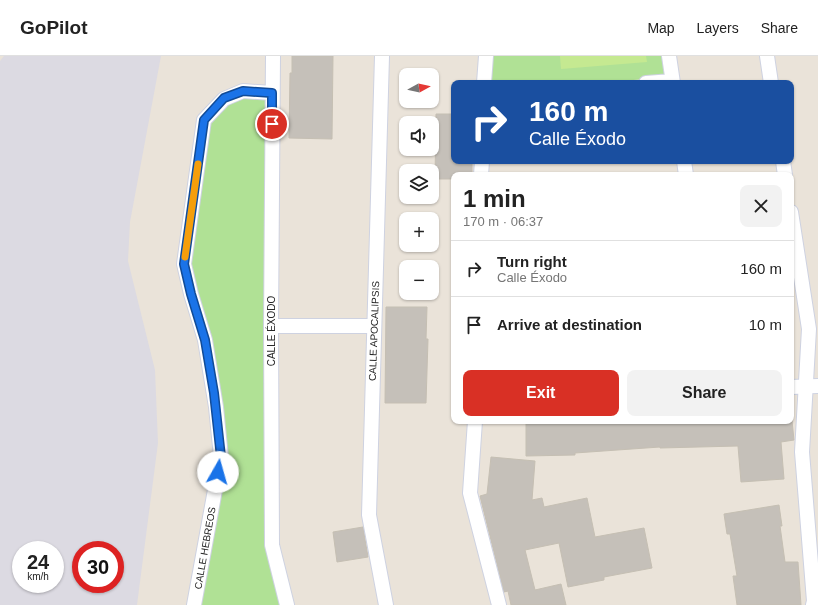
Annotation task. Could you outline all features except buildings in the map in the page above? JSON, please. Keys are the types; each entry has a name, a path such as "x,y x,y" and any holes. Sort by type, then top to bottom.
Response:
{"street":[{"name":"CALLE ÉXODO","path":"273,56 271,326 272,545 287,605"},
{"name":"CALLE APOCALIPSIS","path":"382,56 369,516 386,605"},
{"path":"484,80 486,56"},
{"path":"669,56 673,80"},
{"path":"767,56 771,80"},
{"name":"CALLE HEBREOS","path":"194,605 221,457 216,407 205,340 191,294 184,264 204,120 224,98 243,91 272,93"},
{"path":"794,232 809,329 812,386 802,452 815,602"},
{"path":"271,326 374,326"},
{"path":"794,387 812,386"},
{"path":"475,424 470,494 499,605"}],"shaded area":[{"path":"4,56 161,56 130,222 128,261 155,370 158,443 137,605 0,605 0,61"}],"green space":[{"path":"491,56 663,56 666,77 634,80 490,80"},
{"path":"560,56 646,56 647,62 561,69"},
{"path":"244,95 269,97 267,543 284,605 197,605 225,457 188,262 209,121 227,102"}],"slow traffic":[{"path":"185,257 198,164"}],"route":[{"path":"218,472 221,457 214,393 205,340 191,294 184,264 204,120 224,98 243,91 272,93 272,124"}]}
